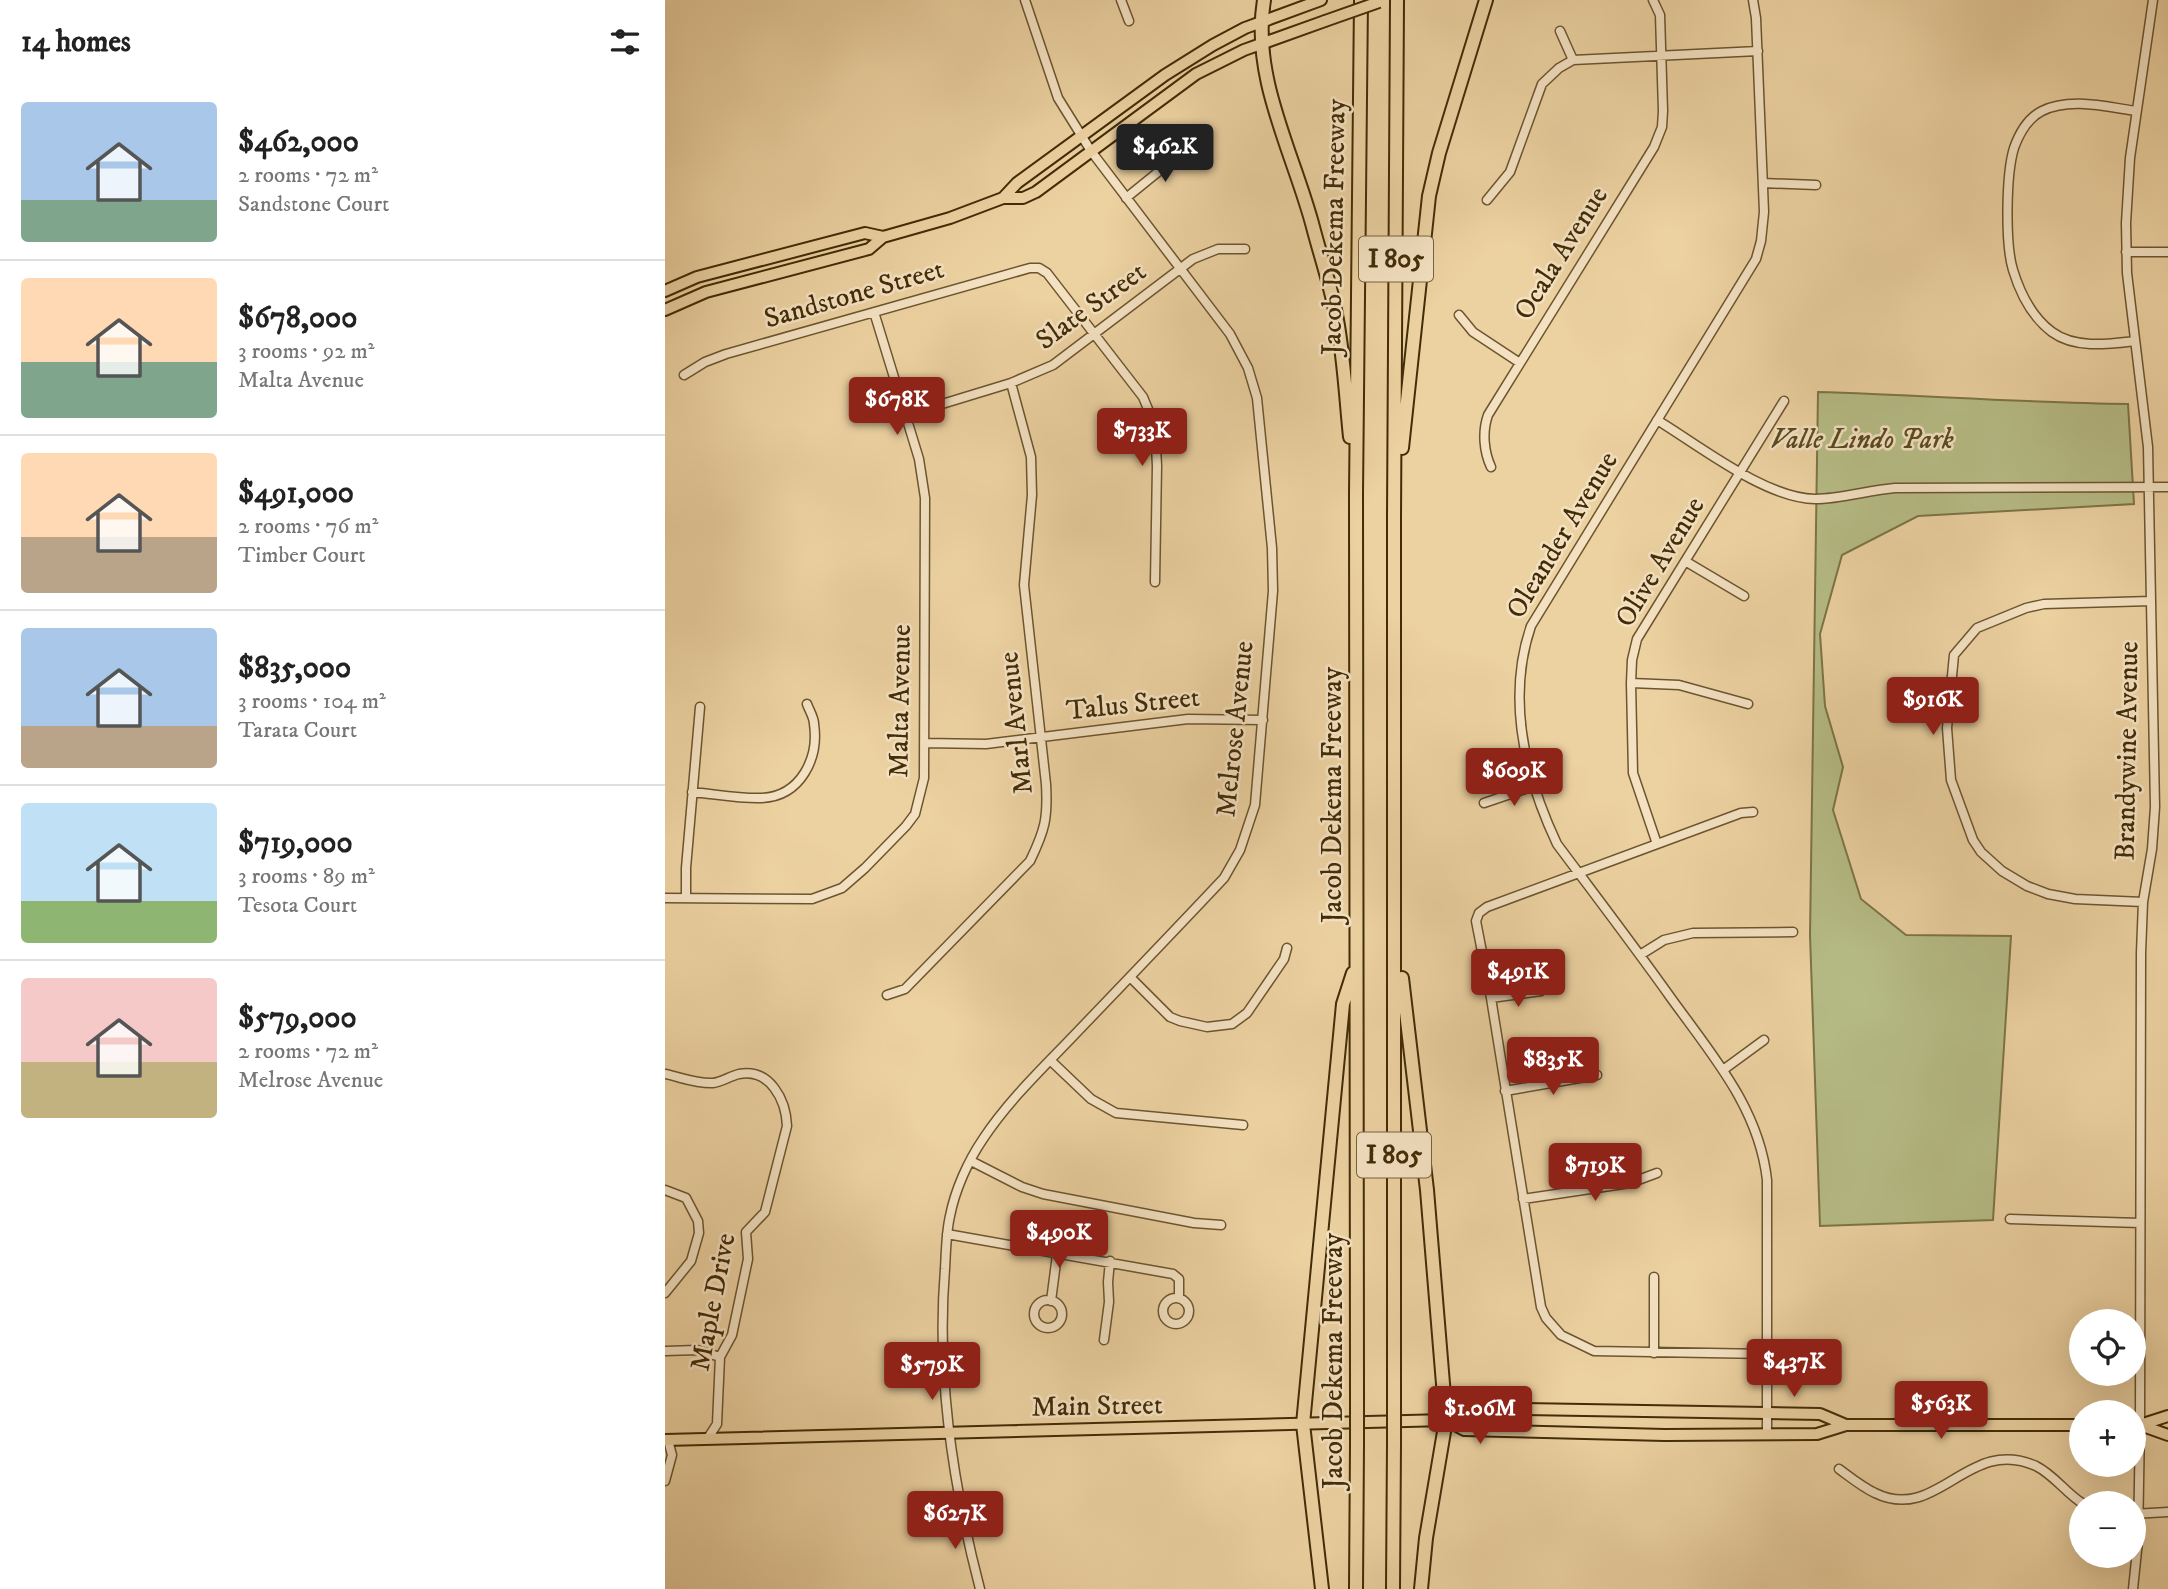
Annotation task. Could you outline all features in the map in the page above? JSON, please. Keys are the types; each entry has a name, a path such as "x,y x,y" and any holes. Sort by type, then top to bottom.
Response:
{"highway":[{"path":"1264,0 1263,43 1266,69 1277,116 1312,222 1338,320 1356,494"},
{"name":"Jacob Dekema Freeway","path":"1356,1589 1356,494 1361,0"},
{"name":"I 805","path":"1393,1589 1397,0"},
{"path":"1394,518 1429,196 1439,153 1486,0"},
{"path":"1395,920 1427,1190 1446,1420 1426,1538 1421,1589"},
{"path":"1322,1589 1303,1424 1343,1004 1357,962"}],"main road":[{"path":"1003,198 1017,183 1165,75 1213,45 1263,21 1321,0"},
{"path":"665,310 706,292 869,249 883,237 970,212 1003,198 1023,198 1036,192 1196,74 1263,43 1385,0"},
{"path":"665,290 697,277 865,233 883,237"},
{"path":"772,257 777,273"},
{"name":"Main Street","path":"1446,1420 1464,1408 1820,1415 1846,1425"},
{"path":"1665,1435 1666,1413"},
{"path":"2146,1422 2168,1416"},
{"name":"Main Street","path":"666,1440 1446,1420 1464,1430 1665,1435 1817,1434 1846,1425 2069,1425"},
{"path":"2146,1428 2168,1435"}],"street":[{"name":"Melrose Avenue","path":"979,1589 967,1540 950,1431 941,1310 947,1234 955,1197 971,1161 996,1121 1050,1060 1224,878 1237,856 1255,805 1273,563 1257,398 1240,350 1091,151 1058,98 1025,0"},
{"path":"1121,0 1129,21"},
{"name":"Ocala Avenue","path":"1491,467 1485,454 1485,422 1654,147 1662,127 1660,15 1653,0"},
{"name":"Oleander Avenue","path":"1753,0 1758,51 1764,212 1756,259 1531,626 1521,666 1521,733 1534,786 1557,844 1723,1070 1748,1110 1765,1162 1767,1434"},
{"name":"Brandywine Avenue","path":"2137,1400 2143,902 2152,849 2155,807 2150,488 2146,424 2126,252 2127,197 2136,111 2153,0"},
{"path":"1560,31 1573,60"},
{"path":"1487,200 1510,172 1542,84 1573,60 1758,51"},
{"path":"2135,341 2092,345 2053,333 2022,296 2008,248 2008,208 2013,151 2023,128 2031,118 2061,104 2136,111"},
{"path":"1126,198 1163,168 1195,154"},
{"path":"1763,183 1816,185"},
{"name":"Slate Street","path":"906,415 1011,383 1059,361 1193,259 1218,249 1245,249"},
{"path":"2126,252 2168,252"},
{"name":"Sandstone Street","path":"684,375 705,362 726,354 1030,268 1039,268 1047,273 1094,336"},
{"name":"Malta Avenue","path":"665,898 812,899 842,888 907,826 915,814 924,778 925,498 919,459 874,312"},
{"path":"1459,315 1473,332 1520,363"},
{"path":"1094,336 1143,397 1155,426 1155,582"},
{"name":"Marl Avenue","path":"887,995 905,989 1030,860 1043,835 1048,808 1024,585 1032,495 1031,457 1011,383"},
{"name":"Olive Avenue","path":"1657,844 1633,773 1631,684 1632,660 1637,639 1784,401"},
{"path":"1657,420 1774,490 1795,497 1812,499 1895,488 2168,487"},
{"path":"1685,561 1744,596"},
{"path":"2143,902 2075,899 2047,894 2002,871 1981,852 1973,840 1951,780 1947,728 1954,655 1977,628 2026,608 2044,604 2151,601"},
{"path":"1631,684 1679,685 1748,704"},
{"path":"692,792 761,798 792,787 803,777 813,760 814,722 807,704"},
{"path":"686,897 686,868 700,707"},
{"name":"Talus Street","path":"924,743 986,744 1188,719 1263,720"},
{"path":"1484,803 1534,786"},
{"path":"1753,812 1741,813 1487,907 1479,913 1476,921 1541,1307 1555,1329 1561,1335 1594,1351 1767,1354"},
{"path":"1640,955 1664,940 1693,933 1793,932"},
{"path":"1130,977 1170,1017 1197,1026 1232,1024 1247,1013 1284,960 1287,948"},
{"path":"1491,998 1541,991"},
{"path":"1723,1070 1764,1040"},
{"path":"1050,1060 1091,1099 1116,1113 1243,1125"},
{"name":"Maple Drive","path":"665,1073 709,1083 741,1074 759,1076 780,1095 786,1116 785,1133 765,1212 746,1232 748,1259 732,1335 720,1357 717,1424 708,1438"},
{"path":"1505,1091 1597,1075"},
{"path":"971,1161 1022,1187 1043,1194 1194,1223 1221,1224"},
{"path":"1523,1199 1630,1183 1657,1173"},
{"path":"665,1190 686,1198 698,1221 699,1233 691,1261 665,1293"},
{"path":"2010,1219 2140,1223"},
{"path":"947,1234 1173,1274 1179,1279 1179,1298"},
{"path":"1051,1301 1057,1255"},
{"path":"1104,1340 1109,1303 1110,1261"},
{"path":"1654,1277 1654,1353"},
{"path":"665,1351 697,1349 720,1357"},
{"path":"665,1481 672,1455 666,1440"},
{"path":"1839,1469 1876,1494 1908,1499 1924,1497 1947,1486 1959,1474 1981,1464 1995,1460 2015,1460 2036,1466 2069,1493"},
{"path":"2146,1513 2168,1512"},
{"name":"Brandywine Avenue","path":"2133,1589 2135,1568"}],"green space":[{"name":"Valle Lindo Park","path":"1818,392 2128,404 2134,504 1918,516 1842,555 1820,634 1825,706 1843,767 1833,810 1861,899 1906,935 2011,936 1993,1220 1820,1226 1810,935"}]}
